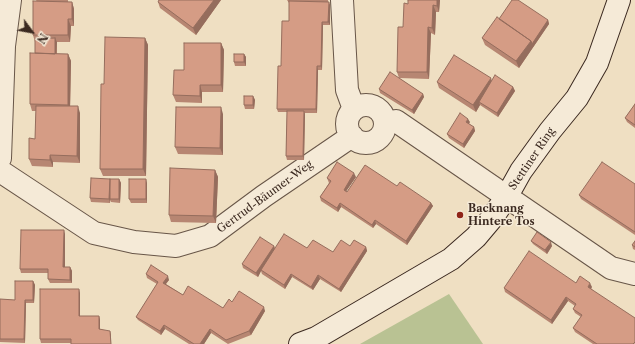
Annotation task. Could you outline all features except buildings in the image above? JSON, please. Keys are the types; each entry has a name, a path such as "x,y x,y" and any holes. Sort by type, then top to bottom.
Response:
{"street":[{"path":"0,158 4,46 10,0"},
{"path":"342,0 347,90 354,109"},
{"name":"Stettiner Ring","path":"300,344 316,338 451,259 476,237 492,218 507,196 521,171 550,131 577,98 598,63 619,0"},
{"path":"365,105 377,108 384,117 385,123 385,129 382,134 373,142 362,143 352,136 348,131 347,125 350,114 354,109 365,105"},
{"path":"385,123 396,121 611,268 635,274"},
{"name":"Gertrud-Bäumer-Weg","path":"0,171 94,233 134,242 176,246 210,236 264,196 352,136"}],"green space":[{"path":"449,294 483,344 360,344"}],"place":[{"name":"Backnang Hintere Tos","path":"460,215"}]}
